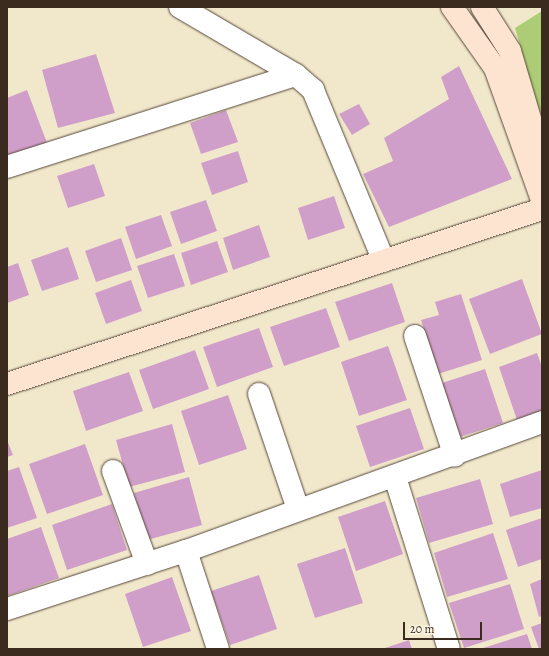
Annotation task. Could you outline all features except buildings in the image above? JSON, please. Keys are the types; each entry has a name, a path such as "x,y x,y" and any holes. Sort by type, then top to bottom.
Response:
{"street":[{"path":"180,7 296,74 313,90 384,261"},
{"path":"452,7 495,68 542,200"},
{"path":"482,7 510,51 542,159"},
{"path":"7,167 296,74"},
{"path":"7,384 542,209"},
{"path":"415,336 455,456"},
{"path":"259,394 298,509"},
{"path":"7,609 186,551 298,509 455,456 542,422"},
{"path":"113,471 147,564"},
{"path":"395,477 448,649"},
{"path":"186,551 218,649"}],"green space":[{"path":"542,11 542,121 515,28"}]}
